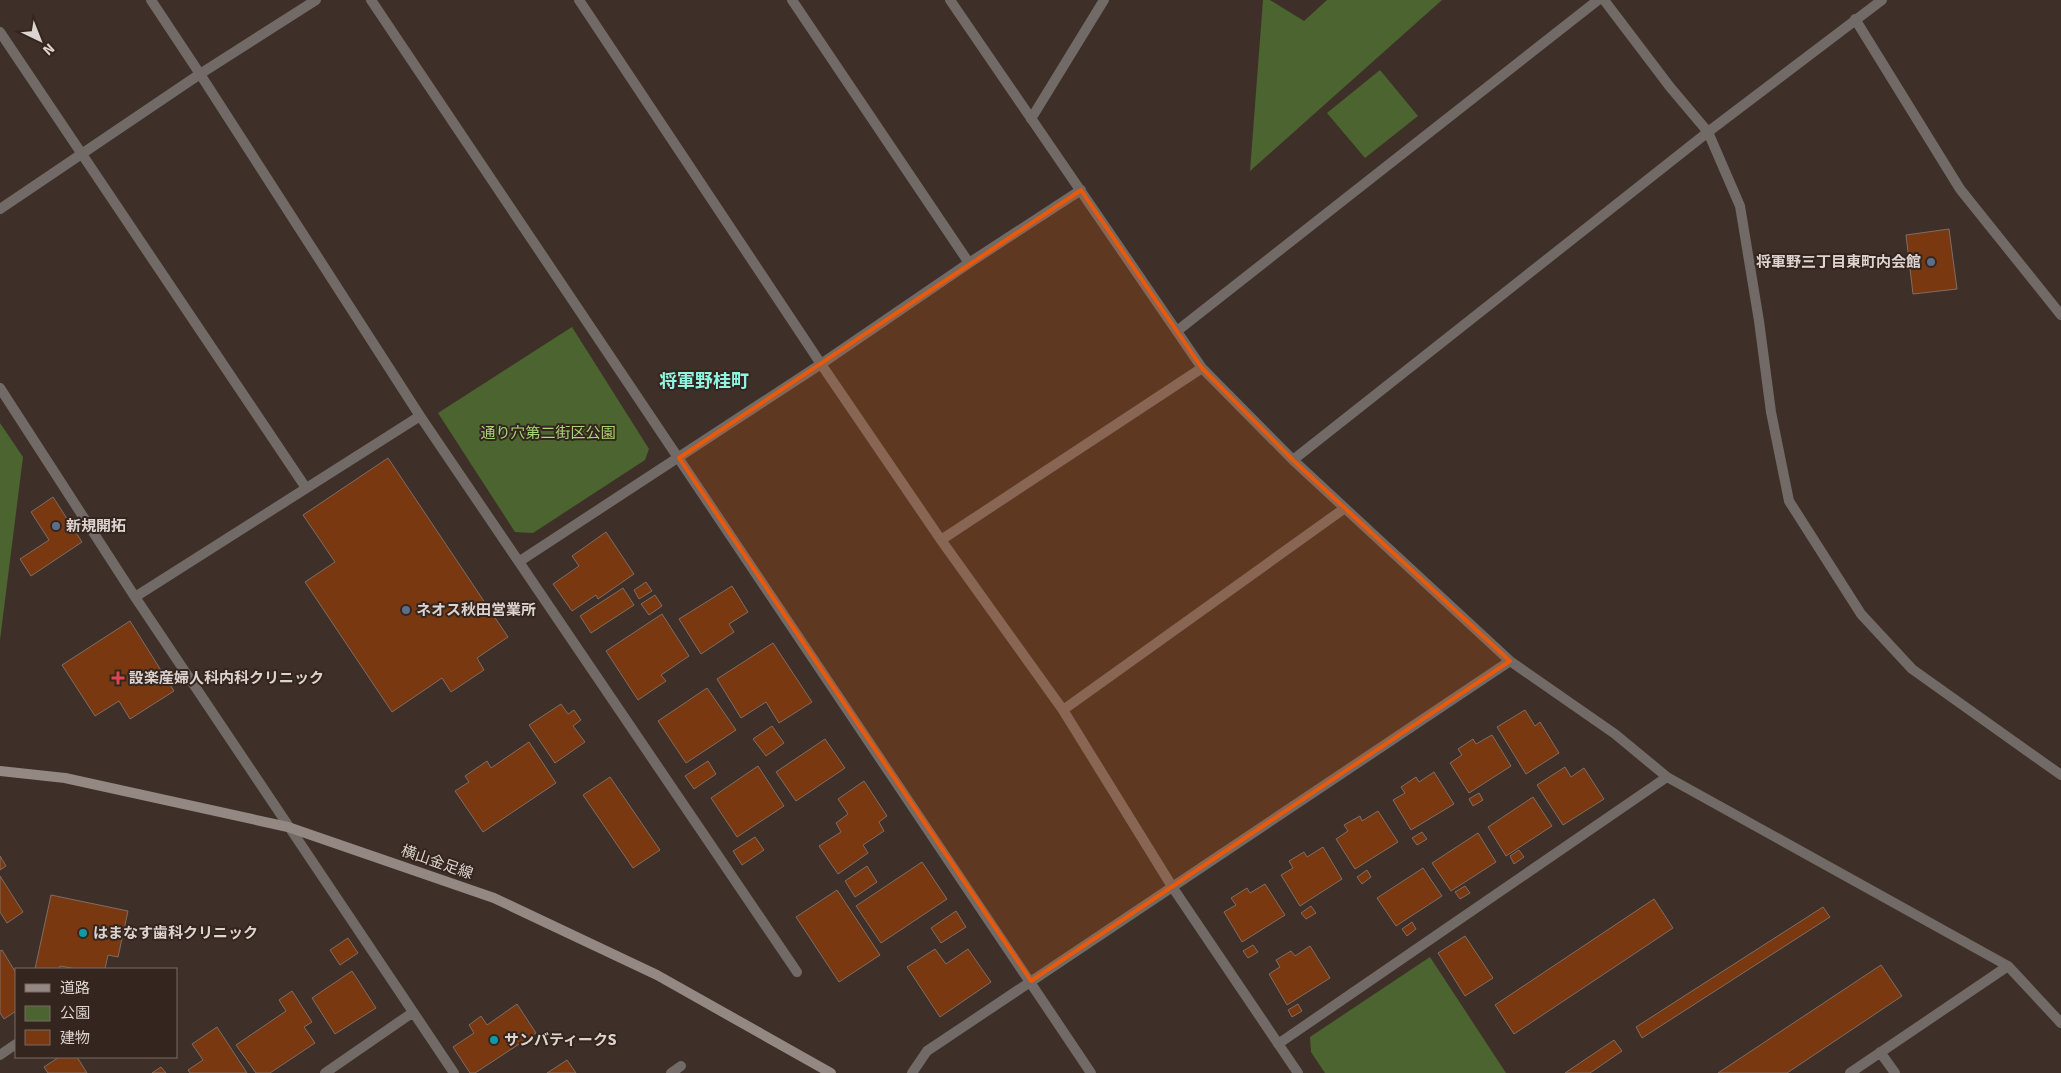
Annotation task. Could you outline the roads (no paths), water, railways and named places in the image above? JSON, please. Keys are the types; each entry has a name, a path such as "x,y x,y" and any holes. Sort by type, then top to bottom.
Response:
{"street":[{"path":"151,0 420,416 797,972"},
{"path":"0,209 200,74 316,0"},
{"path":"371,0 1091,1073"},
{"path":"579,0 821,364 941,540 1063,710 1173,888 1298,1073"},
{"path":"792,0 968,263"},
{"path":"950,0 1202,368 1293,460 1510,661 1615,734 1667,777 2008,966 2061,1024"},
{"path":"1031,118 1104,0"},
{"path":"1177,331 1598,0"},
{"path":"1604,0 1670,87 1708,132 1740,206 1759,322 1771,412 1789,501 1861,614 1912,669 2061,776"},
{"path":"1293,460 1708,132 1854,19 1882,0"},
{"path":"1854,19 1960,189 2061,315"},
{"path":"0,32 306,488"},
{"path":"520,561 679,458 821,364 968,263 1081,190"},
{"path":"941,540 1202,368"},
{"path":"0,388 135,597 454,1073"},
{"path":"135,597 420,416"},
{"path":"1063,710 1346,508"},
{"path":"912,1073 927,1052 1510,661"},
{"name":"横山金足線","path":"0,771 65,778 288,827 494,898 657,975 831,1073"},
{"path":"1278,1044 1667,777"},
{"path":"1850,1073 2008,966"},
{"path":"325,1073 412,1013"},
{"path":"0,1054 15,1045"},
{"path":"1880,1052 1895,1073"},
{"path":"671,1073 681,1066"}],"place":[{"name":"将軍野三丁目東町内会館","path":"1931,262"},
{"name":"新規開拓","path":"56,526"},
{"name":"ネオス秋田営業所","path":"406,610"},
{"name":"設楽産婦人科内科クリニック","path":"118,678"},
{"name":"はまなす歯科クリニック","path":"83,933"},
{"name":"サンバティークS","path":"494,1040"}],"district":[{"name":"将軍野桂町","path":"704,381"}],"park label":[{"name":"通り穴第二街区公園","path":"548,433"}]}
